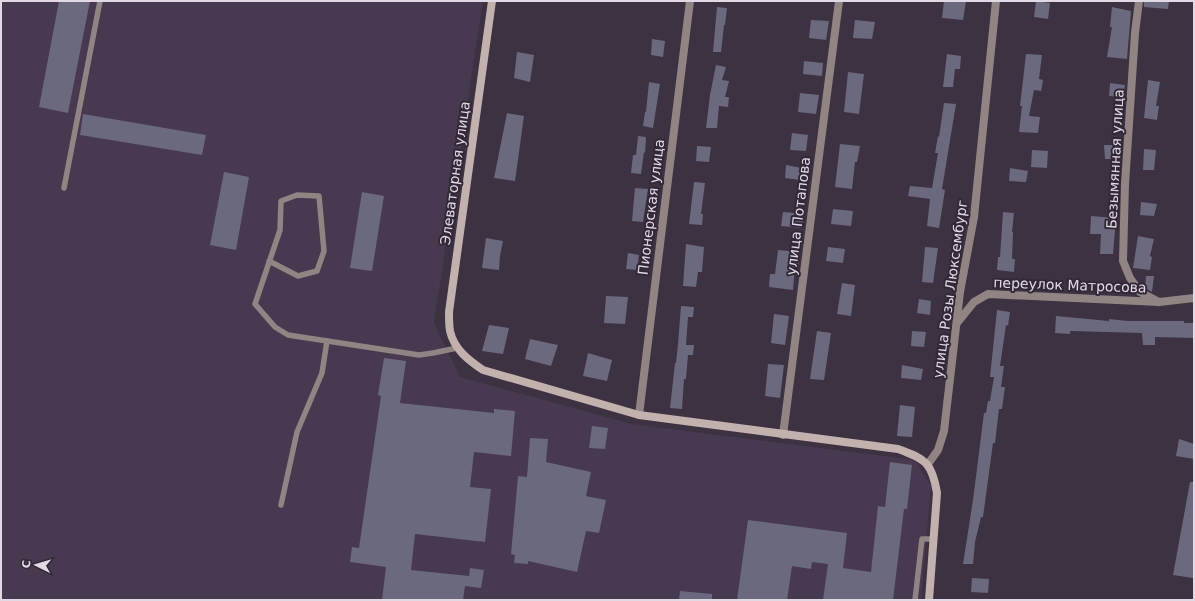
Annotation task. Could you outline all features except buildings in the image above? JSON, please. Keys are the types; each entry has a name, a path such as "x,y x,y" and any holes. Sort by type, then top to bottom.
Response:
{"main road":[{"name":"Элеваторная улица","path":"457,348 450,332 449,312 492,1"},
{"path":"457,348 470,361 483,370 639,415 898,449 915,455 928,464 934,479 937,493 928,600"}],"street":[{"name":"Пионерская улица","path":"639,415 690,1"},
{"name":"улица Потапова","path":"783,435 839,1"},
{"name":"улица Розы Люксембург","path":"928,464 938,450 944,431 960,292 974,217 996,1"},
{"name":"Безымянная улица","path":"1139,1 1135,32 1125,184 1123,261 1130,278 1140,292 1159,302"},
{"name":"переулок Матросова","path":"956,323 974,302 988,294 1000,293 1159,302 1194,298"}],"lane":[{"path":"64,188 100,1"},
{"path":"269,261 298,276 317,271 324,251 319,196 297,195 281,201 280,230 269,261 255,304 275,327 288,334 419,355 457,348"},
{"path":"281,505 297,432 322,373 327,340"},
{"path":"915,600 922,539 934,539"}],"shaded area":[{"path":"1,1 483,1 434,323 460,377 632,424 915,460 931,486 921,600 1,600"}]}
